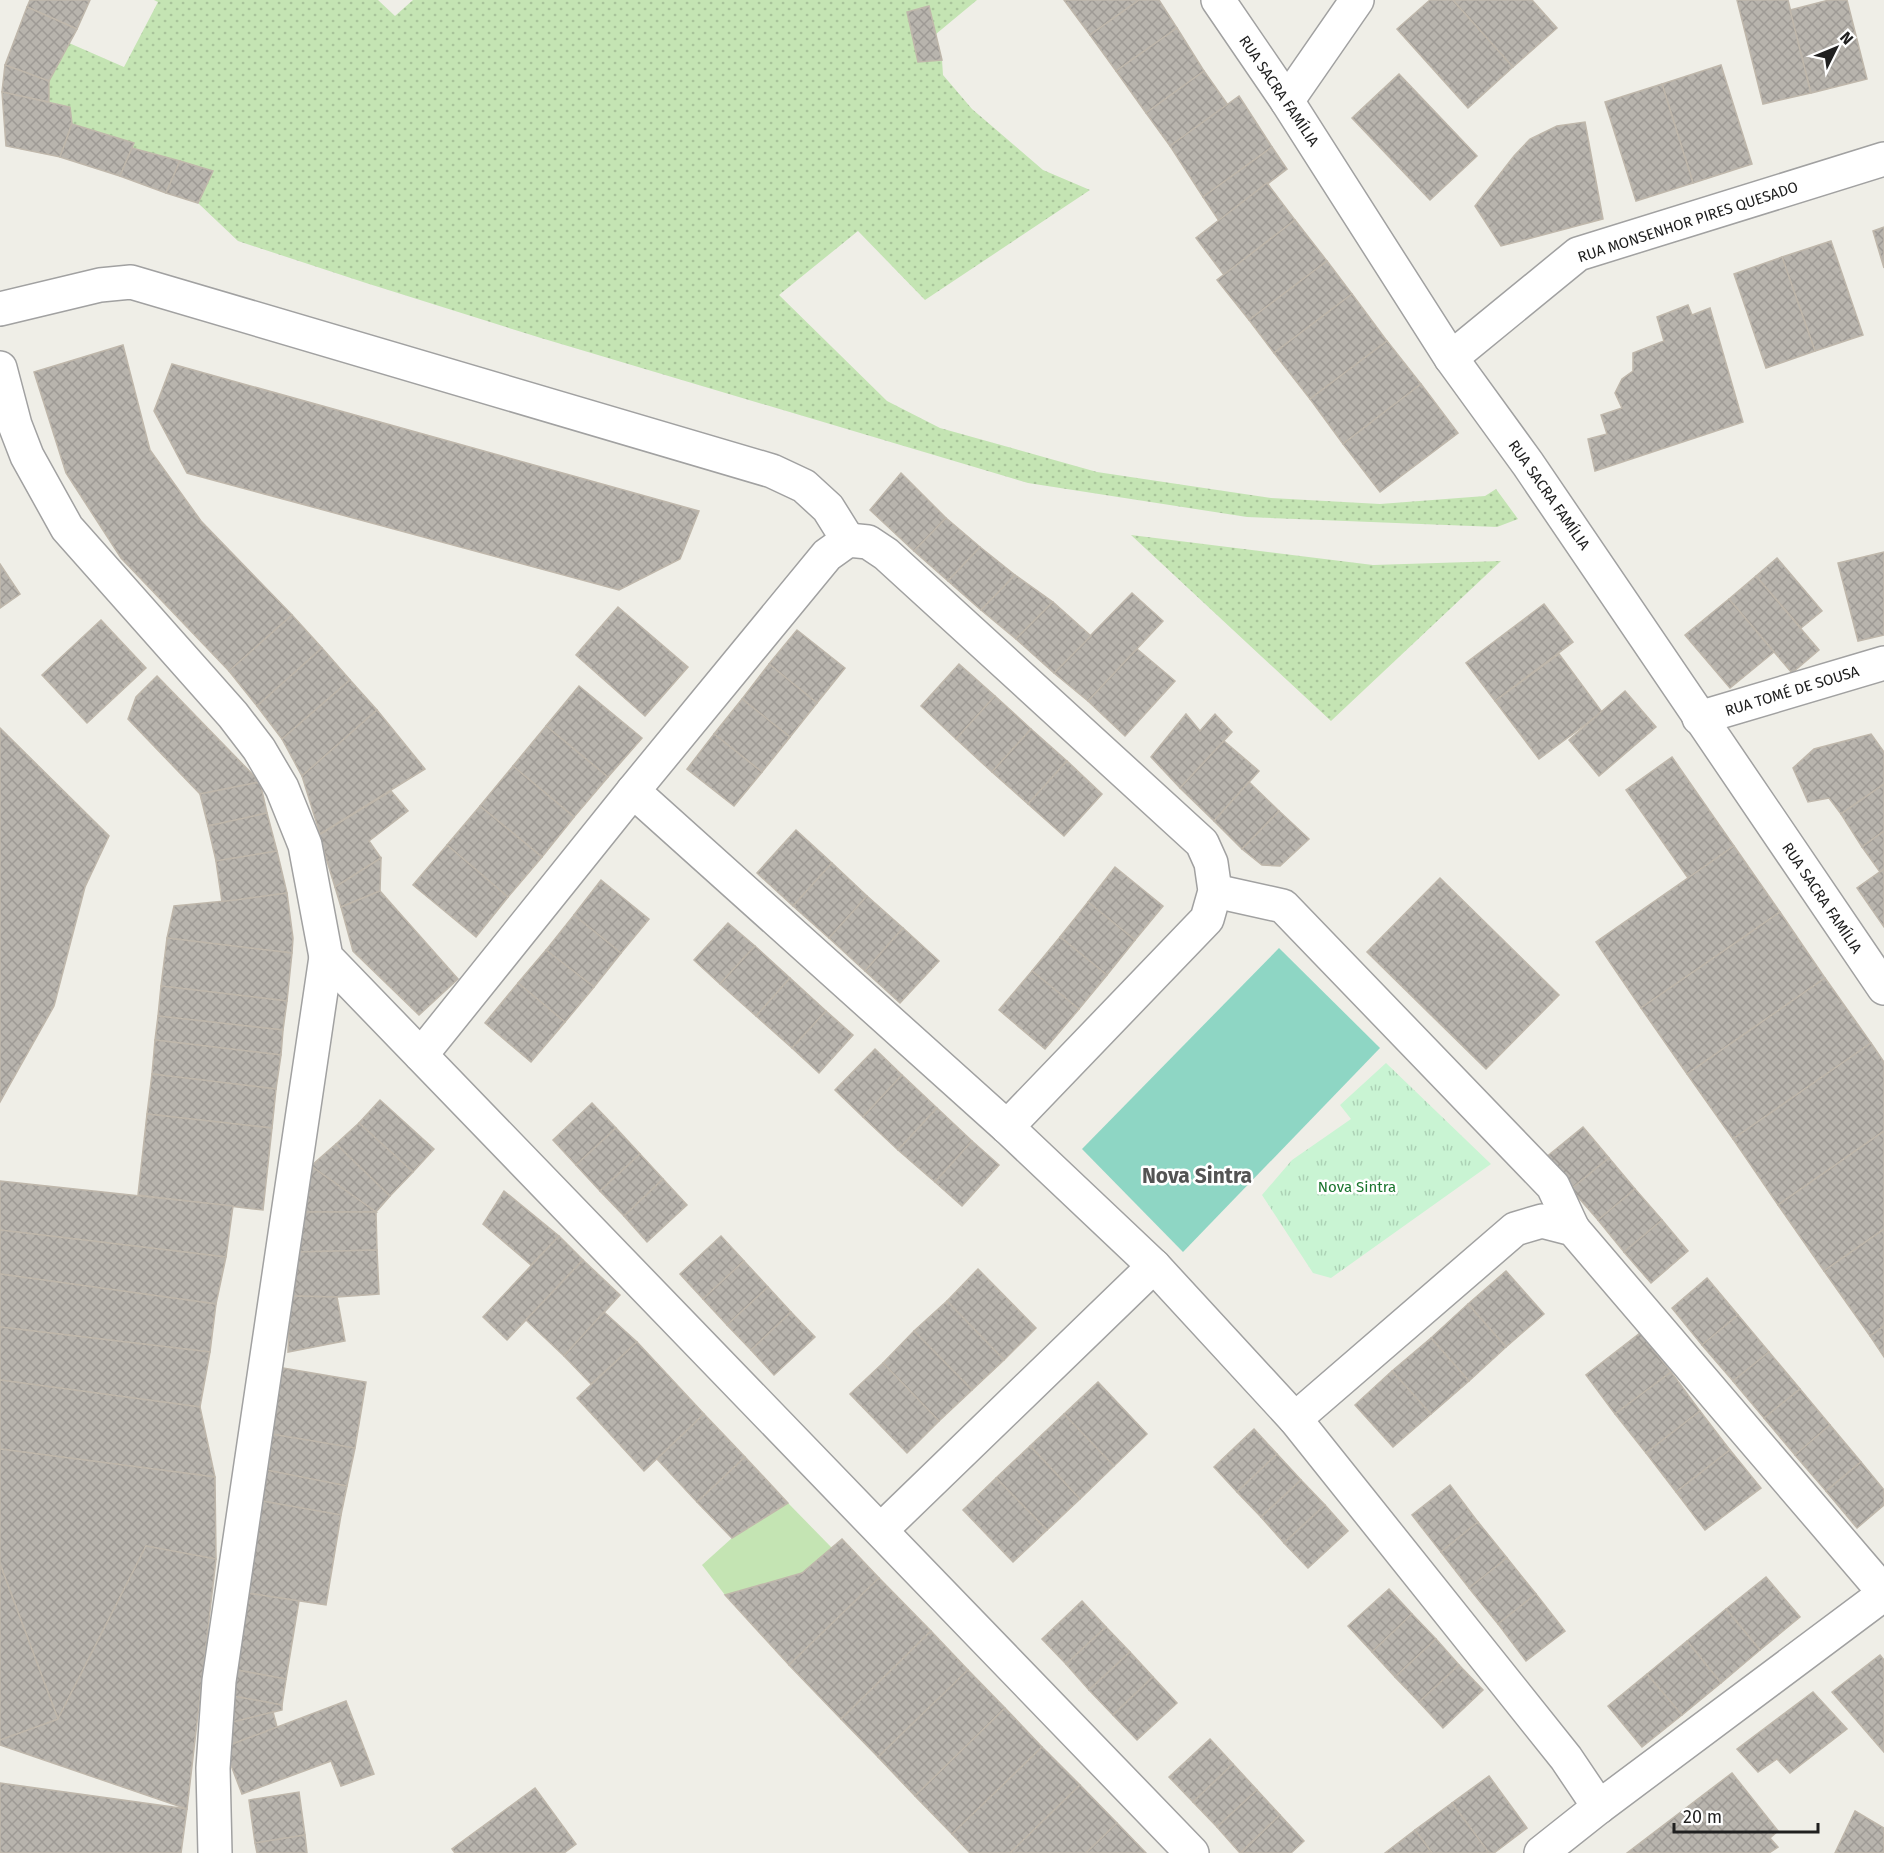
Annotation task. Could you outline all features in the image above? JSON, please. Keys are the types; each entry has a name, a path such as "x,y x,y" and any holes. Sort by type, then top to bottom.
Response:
{"street":[{"name":"RUA SACRA FAMÍLIA","path":"1218,0 1287,101 1451,358 1603,573 1884,988"},
{"path":"1287,101 1357,0"},
{"name":"RUA MONSENHOR PIRES QUESADO","path":"1451,358 1578,254 1884,159"},
{"path":"0,309 100,285 131,282 772,471 804,486 828,508 848,540"},
{"path":"2,379 15,425 27,456 67,528 233,715 260,750 282,788 305,845 327,957 219,1681 213,1768 215,1853"},
{"path":"420,1055 826,555 848,540 868,542 886,554 1202,843 1211,863 1215,891 1208,920 1007,1128"},
{"name":"RUA TOMÉ DE SOUSA","path":"1700,718 1884,663"},
{"path":"633,791 1007,1128 1154,1266 1295,1419 1566,1758 1599,1807"},
{"path":"1215,891 1283,906 1553,1186 1573,1229 1884,1593 1541,1853"},
{"path":"327,957 1192,1853"},
{"path":"1295,1419 1515,1229 1542,1221 1573,1229"},
{"path":"881,1530 1154,1266"}],"green space":[{"path":"154,0 378,0 395,16 413,0 977,0 936,34 943,75 972,109 1043,170 1090,190 925,300 858,231 779,295 887,401 940,428 1097,472 1271,498 1380,504 1485,496 1496,489 1518,519 1497,527 1247,517 1028,483 541,338 238,241 198,203 213,171 132,148 133,143 72,124 70,107 49,102 49,81 69,43 124,67 158,2"},
{"path":"1131,535 1373,565 1501,561 1331,721"},
{"path":"1279,948 1380,1048 1183,1252 1082,1149"},
{"name":"Nova Sintra","path":"1386,1063 1491,1164 1331,1278 1313,1273 1262,1195 1292,1160 1351,1119 1340,1105"},
{"path":"788,1503 832,1548 802,1573 725,1595 702,1565 732,1538"}],"building":[{"path":"30,0 90,0 77,29 27,7"},
{"path":"1064,0 1139,0 1090,35"},
{"path":"1139,0 1159,0 1177,28 1116,71 1090,35"},
{"path":"1430,0 1453,0 1513,67 1468,108 1397,29"},
{"path":"1453,0 1532,0 1557,28 1513,67"},
{"path":"1737,0 1788,0 1811,93 1763,104"},
{"path":"1829,0 1847,0 1867,79 1811,93 1790,10"},
{"path":"929,6 942,60 918,62 907,12"},
{"path":"27,7 77,29 49,81 5,65"},
{"path":"1177,28 1204,71 1146,113 1116,71"},
{"path":"5,65 49,81 49,102 2,92"},
{"path":"1721,65 1752,164 1693,183 1662,84"},
{"path":"1204,71 1228,105 1170,146 1146,113"},
{"path":"1399,74 1477,156 1430,200 1352,118"},
{"path":"1662,84 1693,183 1636,201 1605,102"},
{"path":"2,92 70,107 72,124 60,157 6,146"},
{"path":"1239,96 1272,147 1203,197 1170,146"},
{"path":"1585,122 1603,219 1501,246 1475,206 1530,139 1557,126"},
{"path":"72,124 134,143 120,176 60,157"},
{"path":"1272,147 1287,169 1219,221 1203,197"},
{"path":"132,148 180,161 166,193 120,176"},
{"path":"180,161 213,171 198,203 166,193"},
{"path":"1267,183 1295,220 1224,275 1196,238"},
{"path":"1295,220 1327,261 1249,320 1217,280"},
{"path":"1884,227 1884,268 1873,231"},
{"path":"1831,241 1863,335 1815,351 1782,257"},
{"path":"1782,257 1815,351 1766,368 1734,274"},
{"path":"1327,261 1352,294 1274,353 1249,320"},
{"path":"1352,294 1387,341 1310,399 1274,353"},
{"path":"1688,305 1692,315 1710,308 1743,422 1595,471 1588,439 1607,434 1601,415 1622,408 1615,393 1622,379 1633,371 1633,353 1664,341 1657,317"},
{"path":"1387,341 1421,384 1343,444 1310,399"},
{"path":"123,345 150,450 201,521 292,615 229,671 121,558 66,473 34,372"},
{"path":"172,364 699,511 680,559 619,590 187,473 154,411"},
{"path":"1421,384 1458,433 1380,492 1343,444"},
{"path":"901,473 946,518 914,551 870,510"},
{"path":"946,518 980,547 948,581 914,551"},
{"path":"980,547 1015,575 981,610 948,581"},
{"path":"1884,552 1884,635 1858,641 1838,563"},
{"path":"1777,558 1822,611 1801,628 1756,576"},
{"path":"0,564 20,594 0,608"},
{"path":"1015,575 1053,602 1016,639 981,610"},
{"path":"1756,576 1819,650 1792,673 1729,599"},
{"path":"1132,593 1163,621 1088,701 1054,673"},
{"path":"1729,599 1774,652 1730,688 1685,635"},
{"path":"1053,602 1091,636 1054,673 1016,639"},
{"path":"1544,604 1573,642 1495,701 1466,663"},
{"path":"618,607 688,667 645,716 576,655"},
{"path":"292,615 322,648 257,706 229,671"},
{"path":"101,620 146,668 87,723 42,675"},
{"path":"797,630 845,668 817,703 769,664"},
{"path":"322,648 350,680 282,739 257,706"},
{"path":"1137,649 1175,681 1125,736 1088,701"},
{"path":"1559,654 1602,712 1539,759 1495,701"},
{"path":"769,664 817,703 790,737 742,699"},
{"path":"959,664 995,696 956,739 921,706"},
{"path":"157,676 260,782 200,794 128,719 136,697"},
{"path":"350,680 377,710 302,776 282,739"},
{"path":"579,686 642,738 608,777 546,726"},
{"path":"1625,691 1656,727 1599,776 1569,740"},
{"path":"995,696 1031,729 992,772 956,739"},
{"path":"742,699 790,737 762,772 714,734"},
{"path":"377,710 425,769 320,834 302,776"},
{"path":"1186,714 1200,731 1215,714 1232,732 1180,788 1151,757"},
{"path":"546,726 608,777 574,817 513,766"},
{"path":"0,728 109,836 85,887 54,1006 0,1102"},
{"path":"1031,729 1067,761 1028,804 992,772"},
{"path":"714,734 762,772 734,806 687,769"},
{"path":"1871,734 1884,752 1884,784 1841,814 1829,798 1808,802 1793,768 1814,749"},
{"path":"1224,741 1259,771 1214,821 1180,788"},
{"path":"1672,757 1734,846 1688,878 1626,790"},
{"path":"1067,761 1102,794 1064,836 1028,804"},
{"path":"513,766 574,817 542,857 480,806"},
{"path":"260,782 267,813 208,826 200,794"},
{"path":"1249,782 1279,811 1242,849 1214,821"},
{"path":"1884,784 1884,831 1862,847 1841,814"},
{"path":"391,791 408,811 369,841 381,858 335,887 319,835"},
{"path":"480,806 542,857 508,897 447,845"},
{"path":"1279,811 1309,839 1280,866 1262,865 1242,849"},
{"path":"267,813 277,851 216,861 208,826"},
{"path":"796,830 832,863 793,906 757,873"},
{"path":"1884,831 1884,869 1880,872 1862,847"},
{"path":"447,845 508,897 476,937 413,885"},
{"path":"1734,846 1780,912 1641,1008 1596,942"},
{"path":"277,851 287,893 222,902 216,861"},
{"path":"381,858 380,891 341,907 335,887"},
{"path":"832,863 867,896 829,938 793,906"},
{"path":"1115,867 1163,906 1135,940 1088,902"},
{"path":"1884,869 1884,927 1857,888"},
{"path":"1440,878 1559,995 1486,1069 1367,952"},
{"path":"601,880 649,919 621,953 574,915"},
{"path":"380,891 458,979 419,1015 353,951 341,907"},
{"path":"287,893 293,938 292,953 167,938 174,906"},
{"path":"867,896 903,928 865,971 829,938"},
{"path":"1088,902 1135,940 1107,975 1060,937"},
{"path":"1780,912 1825,978 1687,1074 1641,1008"},
{"path":"574,915 621,953 594,987 546,950"},
{"path":"728,923 755,946 720,984 694,960"},
{"path":"903,928 939,961 900,1003 865,971"},
{"path":"1060,937 1107,975 1079,1009 1032,971"},
{"path":"167,938 292,953 287,1001 161,986"},
{"path":"755,946 790,978 756,1016 720,984"},
{"path":"546,950 594,987 565,1022 518,983"},
{"path":"1032,971 1079,1009 1045,1049 999,1010"},
{"path":"790,978 826,1011 792,1048 756,1016"},
{"path":"1825,978 1871,1043 1733,1139 1687,1074"},
{"path":"518,983 565,1022 531,1062 485,1023"},
{"path":"161,986 287,1001 283,1030 158,1016"},
{"path":"826,1011 853,1035 819,1073 792,1048"},
{"path":"158,1016 283,1030 281,1055 155,1040"},
{"path":"155,1040 281,1055 276,1089 152,1074"},
{"path":"1871,1043 1884,1062 1884,1131 1778,1205 1733,1139"},
{"path":"875,1049 902,1075 863,1117 835,1090"},
{"path":"152,1074 276,1089 272,1128 147,1114"},
{"path":"902,1075 937,1108 898,1150 863,1117"},
{"path":"380,1100 434,1149 413,1172 359,1123"},
{"path":"592,1103 616,1128 576,1165 553,1140"},
{"path":"937,1108 972,1141 935,1182 898,1150"},
{"path":"147,1114 272,1128 263,1210 138,1195"},
{"path":"359,1123 413,1172 390,1196 336,1144"},
{"path":"1583,1127 1609,1158 1571,1189 1545,1158"},
{"path":"616,1128 640,1154 600,1191 576,1165"},
{"path":"1884,1131 1884,1229 1824,1271 1778,1205"},
{"path":"972,1141 999,1165 962,1206 935,1182"},
{"path":"336,1144 390,1196 376,1212 311,1166"},
{"path":"640,1154 663,1179 624,1216 600,1191"},
{"path":"1609,1158 1635,1189 1598,1220 1571,1189"},
{"path":"311,1166 376,1212 304,1212"},
{"path":"663,1179 687,1205 647,1242 624,1216"},
{"path":"0,1181 233,1206 226,1257 0,1230"},
{"path":"1635,1189 1662,1220 1624,1252 1598,1220"},
{"path":"504,1191 559,1236 531,1265 483,1224"},
{"path":"304,1212 376,1212 377,1250 297,1252"},
{"path":"1662,1220 1688,1251 1651,1283 1624,1252"},
{"path":"1884,1229 1884,1326 1870,1336 1824,1271"},
{"path":"0,1230 226,1257 216,1304 0,1274"},
{"path":"559,1236 583,1260 507,1340 483,1317"},
{"path":"721,1236 744,1261 703,1299 680,1274"},
{"path":"377,1250 379,1294 337,1297 290,1296 297,1252"},
{"path":"583,1260 620,1295 564,1356 526,1320"},
{"path":"744,1261 768,1287 727,1325 703,1299"},
{"path":"978,1269 1036,1328 1004,1360 947,1301"},
{"path":"1506,1271 1544,1314 1506,1347 1468,1304"},
{"path":"0,1274 216,1304 210,1352 0,1327"},
{"path":"1707,1278 1738,1315 1702,1345 1672,1308"},
{"path":"768,1287 791,1312 751,1350 727,1325"},
{"path":"290,1296 337,1297 345,1341 288,1352"},
{"path":"947,1301 1004,1360 972,1390 914,1331"},
{"path":"1468,1304 1506,1347 1469,1381 1431,1338"},
{"path":"604,1312 637,1342 591,1384 564,1356"},
{"path":"791,1312 815,1337 774,1375 751,1350"},
{"path":"1738,1315 1769,1352 1733,1381 1702,1345"},
{"path":"1884,1326 1884,1357 1870,1336"},
{"path":"0,1327 210,1352 200,1407 0,1380"},
{"path":"914,1331 972,1390 939,1421 883,1363"},
{"path":"1640,1333 1671,1372 1615,1414 1586,1375"},
{"path":"1431,1338 1469,1381 1431,1414 1392,1371"},
{"path":"637,1342 704,1414 644,1471 577,1398"},
{"path":"1769,1352 1800,1389 1764,1418 1733,1381"},
{"path":"883,1363 939,1421 907,1453 850,1394"},
{"path":"283,1368 366,1382 355,1448 271,1434"},
{"path":"1392,1371 1431,1414 1393,1447 1355,1405"},
{"path":"1671,1372 1700,1411 1646,1453 1615,1414"},
{"path":"0,1380 200,1407 215,1477 0,1449"},
{"path":"1098,1382 1147,1434 1114,1466 1064,1414"},
{"path":"1800,1389 1830,1425 1795,1455 1764,1418"},
{"path":"1700,1411 1730,1450 1676,1492 1646,1453"},
{"path":"704,1414 745,1457 697,1502 657,1459"},
{"path":"1064,1414 1114,1466 1080,1499 1030,1446"},
{"path":"1830,1425 1861,1462 1826,1491 1795,1455"},
{"path":"1254,1429 1277,1454 1237,1492 1214,1467"},
{"path":"271,1434 355,1448 347,1486 266,1470"},
{"path":"1030,1446 1080,1499 1047,1530 996,1478"},
{"path":"0,1449 215,1477 216,1559 146,1546 58,1719 0,1564"},
{"path":"1730,1450 1761,1488 1705,1530 1676,1492"},
{"path":"1277,1454 1301,1480 1261,1517 1237,1492"},
{"path":"745,1457 788,1503 732,1538 697,1502"},
{"path":"1861,1462 1884,1490 1884,1505 1857,1528 1826,1491"},
{"path":"266,1470 347,1486 341,1515 262,1501"},
{"path":"996,1478 1047,1530 1013,1562 963,1510"},
{"path":"1301,1480 1325,1505 1284,1543 1261,1517"},
{"path":"1450,1485 1478,1522 1441,1552 1412,1515"},
{"path":"262,1501 341,1515 326,1605 247,1593"},
{"path":"1325,1505 1348,1531 1308,1568 1284,1543"},
{"path":"1478,1522 1507,1558 1469,1588 1441,1552"},
{"path":"842,1539 879,1578 789,1665 725,1595 802,1573"},
{"path":"146,1546 216,1559 187,1809 0,1745 0,1740 58,1719"},
{"path":"1507,1558 1536,1594 1498,1624 1469,1588"},
{"path":"0,1564 58,1719 0,1740"},
{"path":"1766,1577 1800,1617 1760,1650 1726,1609"},
{"path":"879,1578 931,1631 841,1719 789,1665"},
{"path":"1389,1589 1412,1614 1372,1652 1348,1626"},
{"path":"247,1593 299,1601 286,1679 237,1670"},
{"path":"1536,1594 1565,1631 1526,1661 1498,1624"},
{"path":"1082,1601 1106,1627 1066,1664 1042,1639"},
{"path":"1726,1609 1760,1650 1721,1683 1687,1641"},
{"path":"1412,1614 1436,1639 1395,1677 1372,1652"},
{"path":"1106,1627 1130,1652 1089,1690 1066,1664"},
{"path":"931,1631 968,1670 878,1757 841,1719"},
{"path":"1436,1639 1459,1665 1419,1702 1395,1677"},
{"path":"1687,1641 1721,1683 1682,1715 1647,1674"},
{"path":"1130,1652 1153,1677 1113,1715 1089,1690"},
{"path":"1880,1655 1884,1660 1884,1752 1832,1692"},
{"path":"1459,1665 1483,1690 1443,1728 1419,1702"},
{"path":"237,1670 286,1679 282,1705 233,1696"},
{"path":"968,1670 1005,1708 915,1796 878,1757"},
{"path":"1647,1674 1682,1715 1642,1747 1608,1706"},
{"path":"1153,1677 1177,1703 1137,1740 1113,1715"},
{"path":"1813,1692 1847,1729 1790,1773 1777,1759 1758,1772 1737,1749"},
{"path":"233,1696 282,1705 282,1710 229,1723"},
{"path":"346,1701 374,1774 341,1786 331,1761 242,1794 224,1747"},
{"path":"1005,1708 1042,1747 952,1834 915,1796"},
{"path":"273,1712 277,1727 224,1747 229,1723"},
{"path":"1210,1739 1233,1764 1193,1802 1169,1777"},
{"path":"1042,1747 1080,1785 1010,1853 970,1853 952,1834"},
{"path":"1233,1764 1257,1790 1217,1827 1193,1802"},
{"path":"1732,1773 1778,1831 1770,1838 1778,1847 1769,1853 1627,1853"},
{"path":"1489,1776 1527,1828 1494,1853 1489,1853 1452,1803"},
{"path":"0,1783 187,1809 181,1853 0,1853"},
{"path":"1080,1785 1117,1823 1086,1853 1010,1853"},
{"path":"535,1788 576,1844 564,1853 455,1853 452,1849"},
{"path":"1257,1790 1280,1815 1240,1853 1217,1827"},
{"path":"299,1792 305,1835 255,1843 249,1800"},
{"path":"1452,1803 1489,1853 1432,1853 1415,1830"},
{"path":"1855,1811 1884,1828 1884,1853 1835,1853"},
{"path":"1280,1815 1304,1841 1291,1853 1241,1853"},
{"path":"1117,1823 1146,1853 1086,1853"},
{"path":"1415,1830 1432,1853 1385,1853"},
{"path":"305,1835 307,1853 257,1853 255,1843"}],"district":[{"name":"Nova Sintra","path":"1197,1176"}]}
